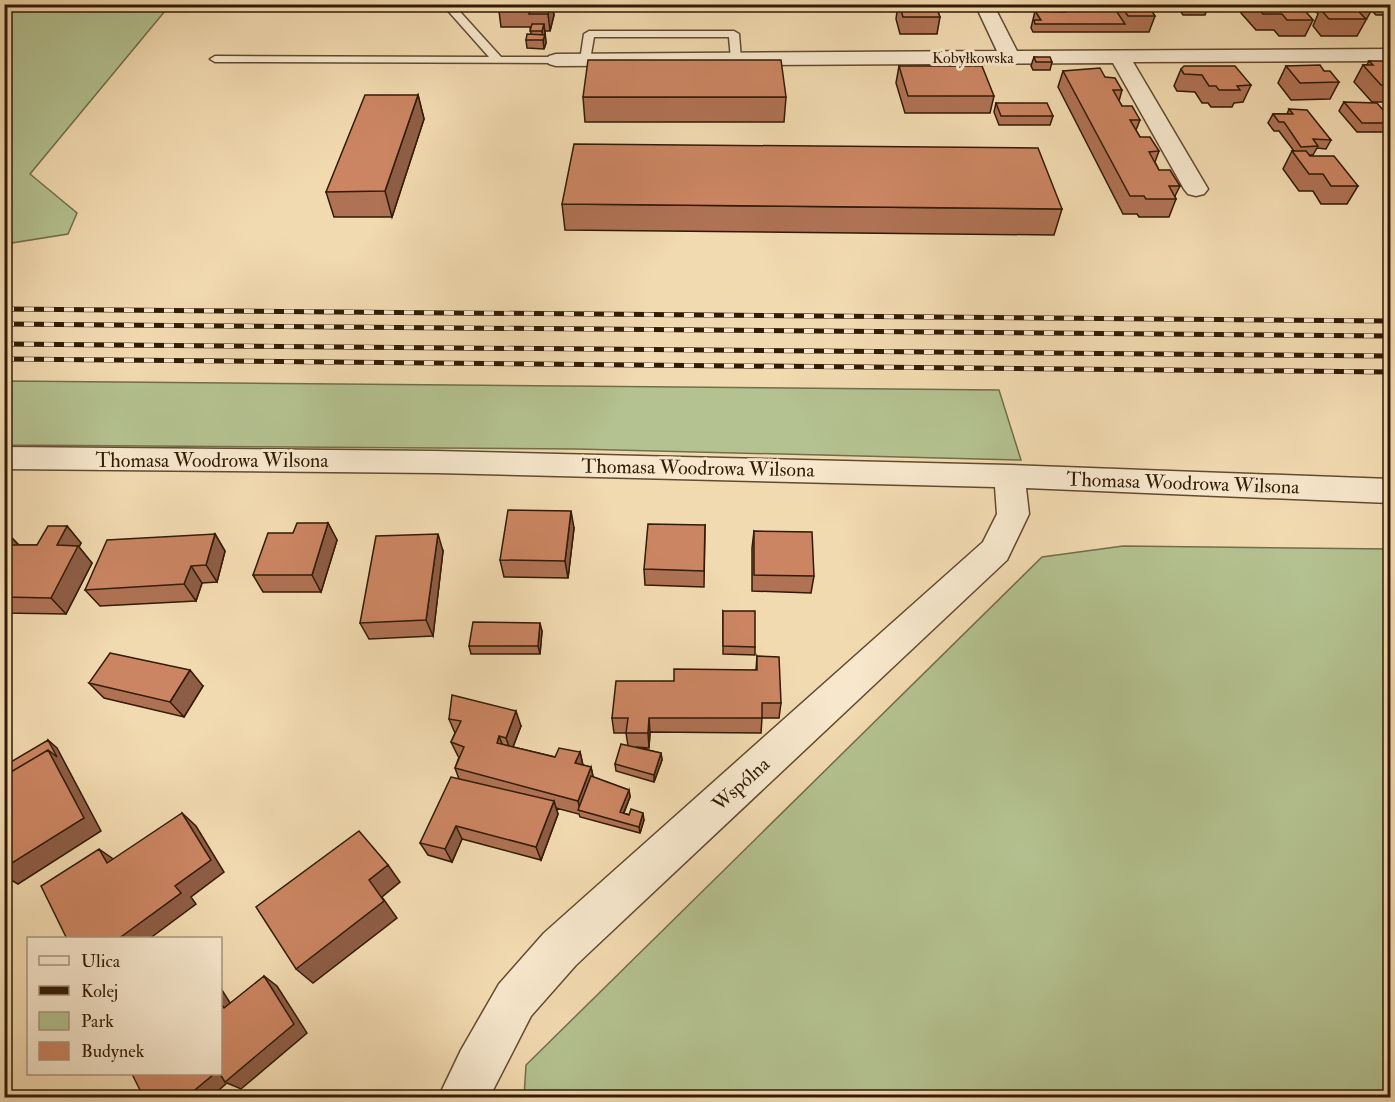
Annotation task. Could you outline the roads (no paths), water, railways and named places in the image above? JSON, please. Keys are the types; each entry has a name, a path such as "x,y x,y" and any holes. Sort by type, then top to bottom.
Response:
{"street":[{"path":"984,4 1010,58"},
{"name":"Kobyłkowska","path":"555,60 1390,55"},
{"path":"1120,57 1197,189"},
{"name":"Thomasa Woodrowa Wilsona","path":"4,458 436,462 1009,476 1390,491"},
{"name":"Wspólna","path":"465,1096 478,1067 515,1000 560,949 995,551 1013,514 1009,476"}],"lane":[{"path":"447,4 497,59"},
{"path":"215,59 555,60"}],"railway":[{"path":"4,309 1390,321"},
{"path":"4,324 1390,336"},
{"path":"4,344 1390,356"},
{"path":"4,359 1390,372"}]}
